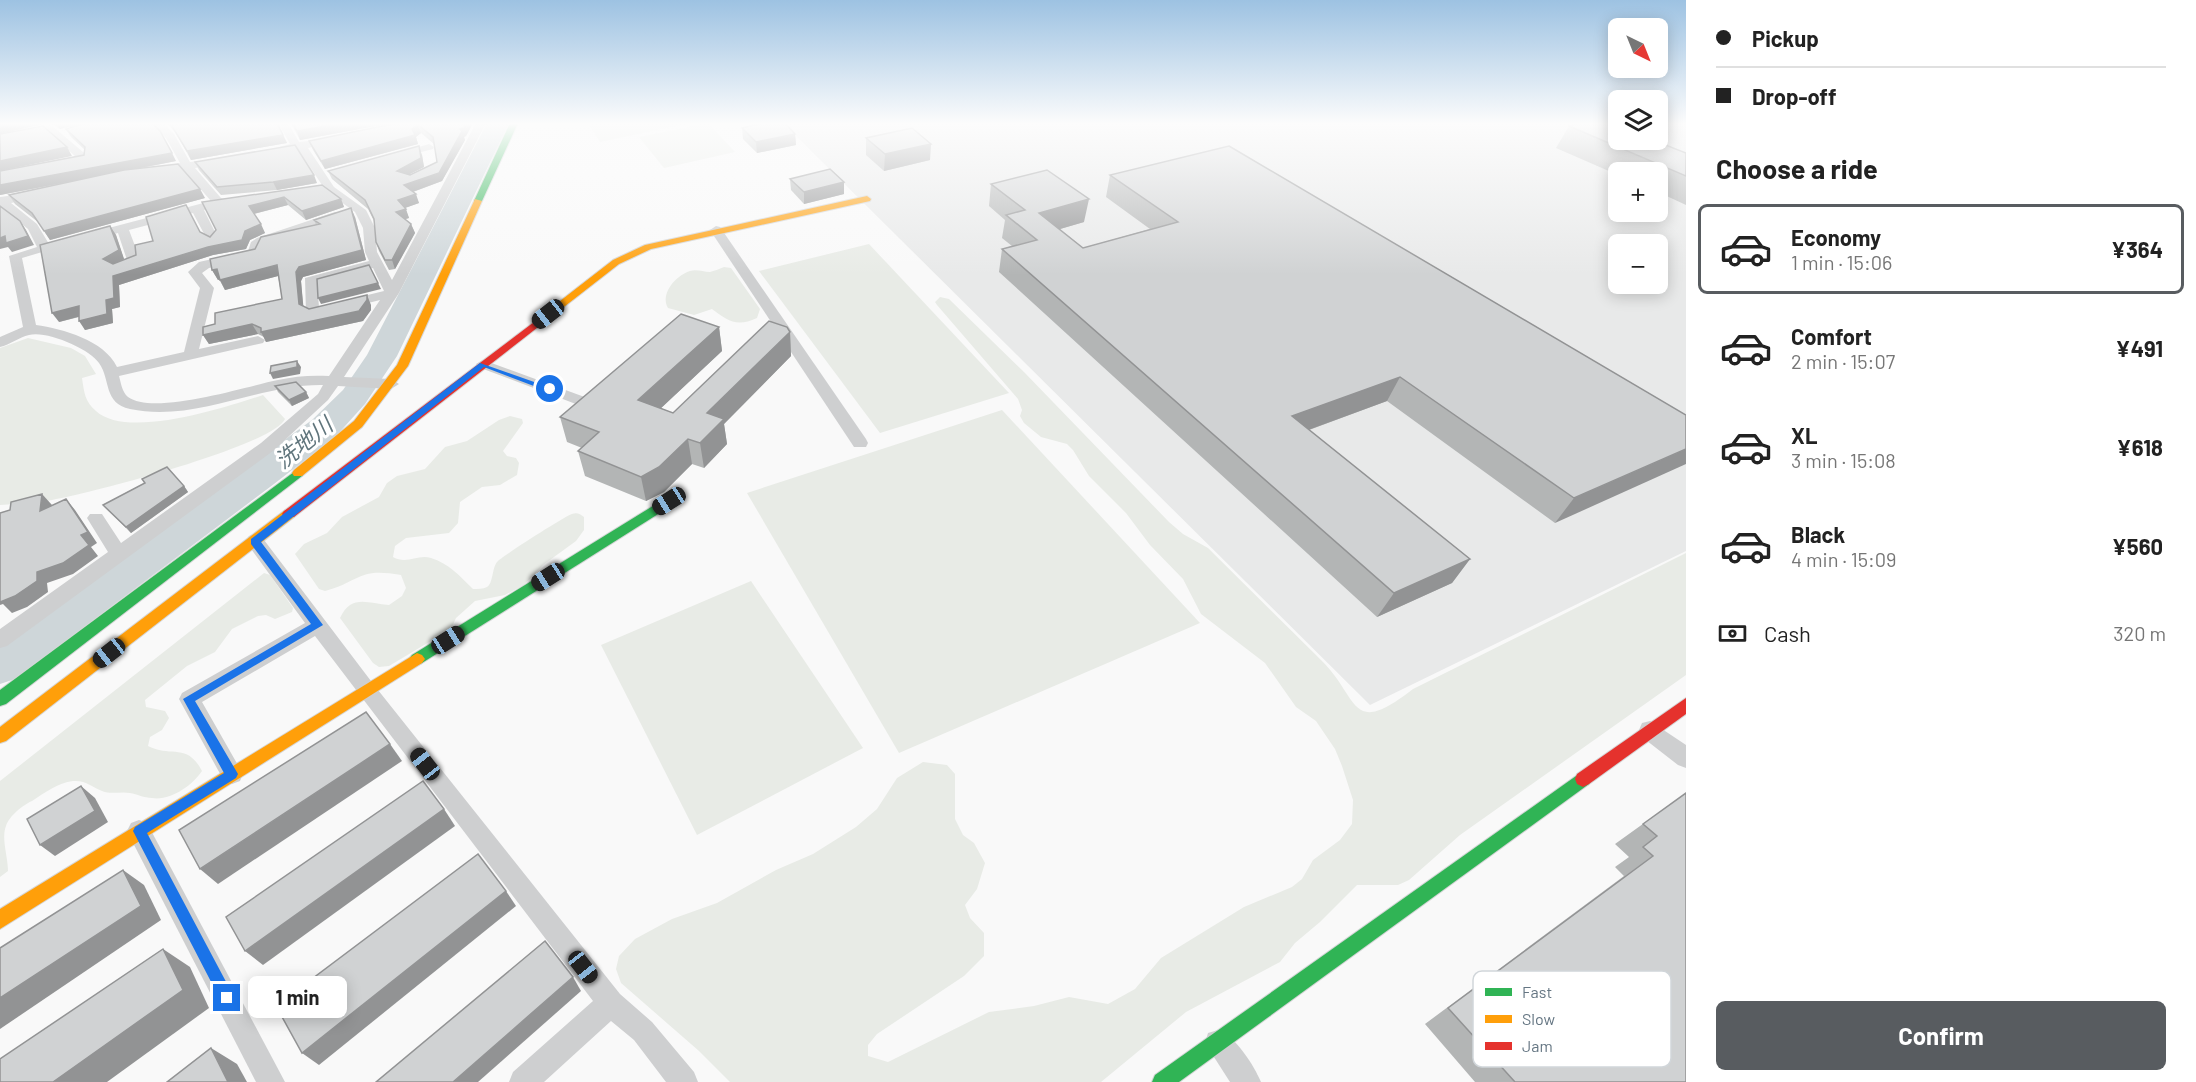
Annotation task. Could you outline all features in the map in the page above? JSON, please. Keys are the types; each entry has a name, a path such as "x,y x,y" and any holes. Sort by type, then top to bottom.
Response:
{"street":[{"path":"193,173 217,201"},
{"path":"319,173 325,182 358,209 369,228 371,252 375,263 392,293"},
{"path":"0,640 267,447 339,382 392,293 455,173"},
{"path":"0,699 330,448 358,423 414,344 491,173"},
{"path":"0,202 43,193"},
{"path":"0,257 15,256 217,201 241,199"},
{"path":"0,736 616,262 648,246 867,199"},
{"path":"0,202 30,222 42,237 44,248"},
{"path":"196,207 213,240"},
{"path":"190,356 207,288 195,272 204,265 254,253 255,245 261,241 358,209"},
{"path":"118,267 134,262 122,228"},
{"path":"716,230 860,443"},
{"path":"15,256 30,329"},
{"path":"375,263 310,281 313,313 392,293"},
{"path":"0,343 30,329 58,335 87,346 100,354 111,373 118,396 126,403 160,407 204,401 273,384 303,381 385,384"},
{"path":"111,373 258,340"},
{"path":"483,364 595,406"},
{"path":"0,920 669,501"},
{"path":"96,518 118,553"},
{"path":"255,541 367,691 611,1003 643,1031 684,1082"},
{"path":"232,774 189,699 318,625"},
{"path":"1162,1082 1686,705"},
{"path":"1650,730 1686,758"},
{"path":"140,831 271,1082"},
{"path":"523,1082 611,1003"},
{"path":"1218,1043 1247,1082"}],"shaded area":[{"path":"834,173 1608,173 1608,222 1668,222 1668,173 1686,173 1686,551 1370,705"},
{"path":"869,244 1009,393 880,433 759,271"},
{"path":"724,267 731,268 760,309 757,318 737,322 727,319 712,309 694,315 668,308 667,291 684,273 695,270 710,272"},
{"path":"940,297 949,299 1024,372 1169,522 1183,534 1208,548 1321,660 1358,708 1366,712 1377,711 1392,704 1413,689 1686,553 1686,675 1460,835 1409,880 1398,885 1357,885 1295,943 1280,962 1186,1012 1101,1082 730,1082 699,1051 621,983 616,969 619,956 635,939 672,919 717,903 776,870 813,854 856,827 877,809 897,778 923,762 947,765 955,774 955,819 963,835 974,843 985,863 977,889 965,905 970,918 984,933 984,956 964,976 877,1034 868,1045 868,1056 888,1062 989,1012 1034,1006 1069,997 1108,1004 1135,989 1161,958 1244,907 1292,887 1302,879 1313,860 1340,840 1352,824 1353,800 1342,766 1335,749 1316,721 1296,707 1265,663 1201,614 1183,579 1150,545 1126,513 1089,476 1073,450 1067,444 1041,437 1024,423 1020,416 1022,410 1018,399 937,305 935,302"},
{"path":"28,338 71,348 85,356 96,374 82,378 89,404 96,411 111,419 153,422 203,413 263,395 285,419 273,430 248,442 174,468 66,497 40,502 0,505 0,348"},
{"path":"1002,410 1200,623 899,753 747,493"},
{"path":"510,416 522,419 523,423 503,451 507,456 516,458 519,463 517,475 500,485 482,487 460,502 458,523 449,533 406,538 395,546 393,557 403,560 426,557 437,560 473,589 482,589 489,585 497,562 567,516 575,513 584,517 584,530 576,541 543,565 524,585 505,595 475,601 456,618 451,629 389,666 379,667 373,663 340,618 344,610 355,603 389,605 402,596 406,588 401,575 368,574 325,591 319,589 295,554 304,544 327,533 342,517 379,497 387,483 397,476 425,469 445,447 467,441 499,420"},
{"path":"264,573 270,575 293,608 292,612 275,619 266,615 258,616 232,629 215,652 187,666 145,700 146,707 165,711 169,718 162,730 150,737 148,746 190,757 202,771 198,777 173,795 159,798 106,792 78,781 67,782 51,789 21,808 8,822 4,836 8,871 0,877 0,781"},
{"path":"751,581 863,748 697,835 601,645"}],"building":[{"path":"0,173 62,173 0,185"},
{"path":"108,173 186,173 200,189 44,231 32,213 9,195"},
{"path":"205,173 314,175 273,182 217,187"},
{"path":"331,173 438,173 404,185 416,194 398,200 406,209 396,212 411,224 392,260 385,260 376,242 374,219 365,200"},
{"path":"812,173 835,173 844,182 804,192 790,179"},
{"path":"1033,173 1052,173 1089,199 1039,213 1083,248 1178,222 1110,175 1276,173 1686,415 1686,449 1574,498 1400,377 1292,416 1470,559 1394,593 1002,249 1037,240 1006,215 1025,210 991,184"},
{"path":"322,185 341,199 302,211 284,197 249,206 261,224 245,231 242,240 208,247 113,276 114,298 106,300 107,314 79,321 79,306 52,313 40,245 110,226 119,250 103,259 113,264 136,255 135,245 153,241 146,217 186,205 200,232 210,237 216,230 202,202"},
{"path":"0,206 20,221 28,236 6,243 5,236 0,238"},
{"path":"351,208 362,250 299,267 296,272 299,304 309,309 367,295 367,300 359,311 261,332 261,328 252,324 203,335 203,327 215,324 215,313 282,299 277,265 220,280 217,269 212,270 210,259 255,249 261,237 320,224 314,220"},
{"path":"369,265 378,283 318,298 317,279"},
{"path":"681,314 719,327 638,400 673,413 769,321 787,327 790,332 707,413 724,419 700,443 688,439 659,467 641,477 578,451 599,432 560,417"},
{"path":"297,361 297,367 270,373 271,366"},
{"path":"296,382 306,392 289,400 275,386"},
{"path":"167,467 184,486 126,527 103,505 145,483 142,479"},
{"path":"42,494 40,511 66,499 88,532 81,535 89,545 63,563 37,572 37,581 15,596 0,602 0,513 10,510 11,502"},
{"path":"366,712 390,744 200,869 179,830"},
{"path":"423,781 444,809 245,951 226,917"},
{"path":"81,786 95,811 40,845 27,819"},
{"path":"1686,793 1686,1082 1515,1082 1501,1067 1671,1067 1671,971 1498,971 1653,856 1643,847 1657,836 1643,824"},
{"path":"478,854 506,891 302,1053 276,1006"},
{"path":"123,870 141,906 0,998 0,948"},
{"path":"545,941 573,977 453,1082 376,1082"},
{"path":"163,949 183,990 53,1082 0,1082 0,1059"},
{"path":"1473,989 1473,1036 1448,1008"},
{"path":"211,1048 228,1082 167,1082"}],"waterway":[{"name":"洗地川","path":"0,667 262,476 324,428 354,397 382,356 473,173"}],"traffic: fast":[{"path":"478,201 491,173"},
{"path":"0,699 298,473"},
{"path":"417,659 669,501"},
{"path":"1162,1082 1583,779"}],"traffic: slow":[{"path":"538,322 616,262 648,247 867,199"},
{"path":"298,473 358,424 402,366 478,201"},
{"path":"0,736 289,514"},
{"path":"0,920 417,659"}],"traffic: jam":[{"path":"289,514 538,322"},
{"path":"1583,779 1686,705"}],"route":[{"path":"227,998 140,831 232,774 189,699 318,625 255,541 483,364 550,389"}]}
